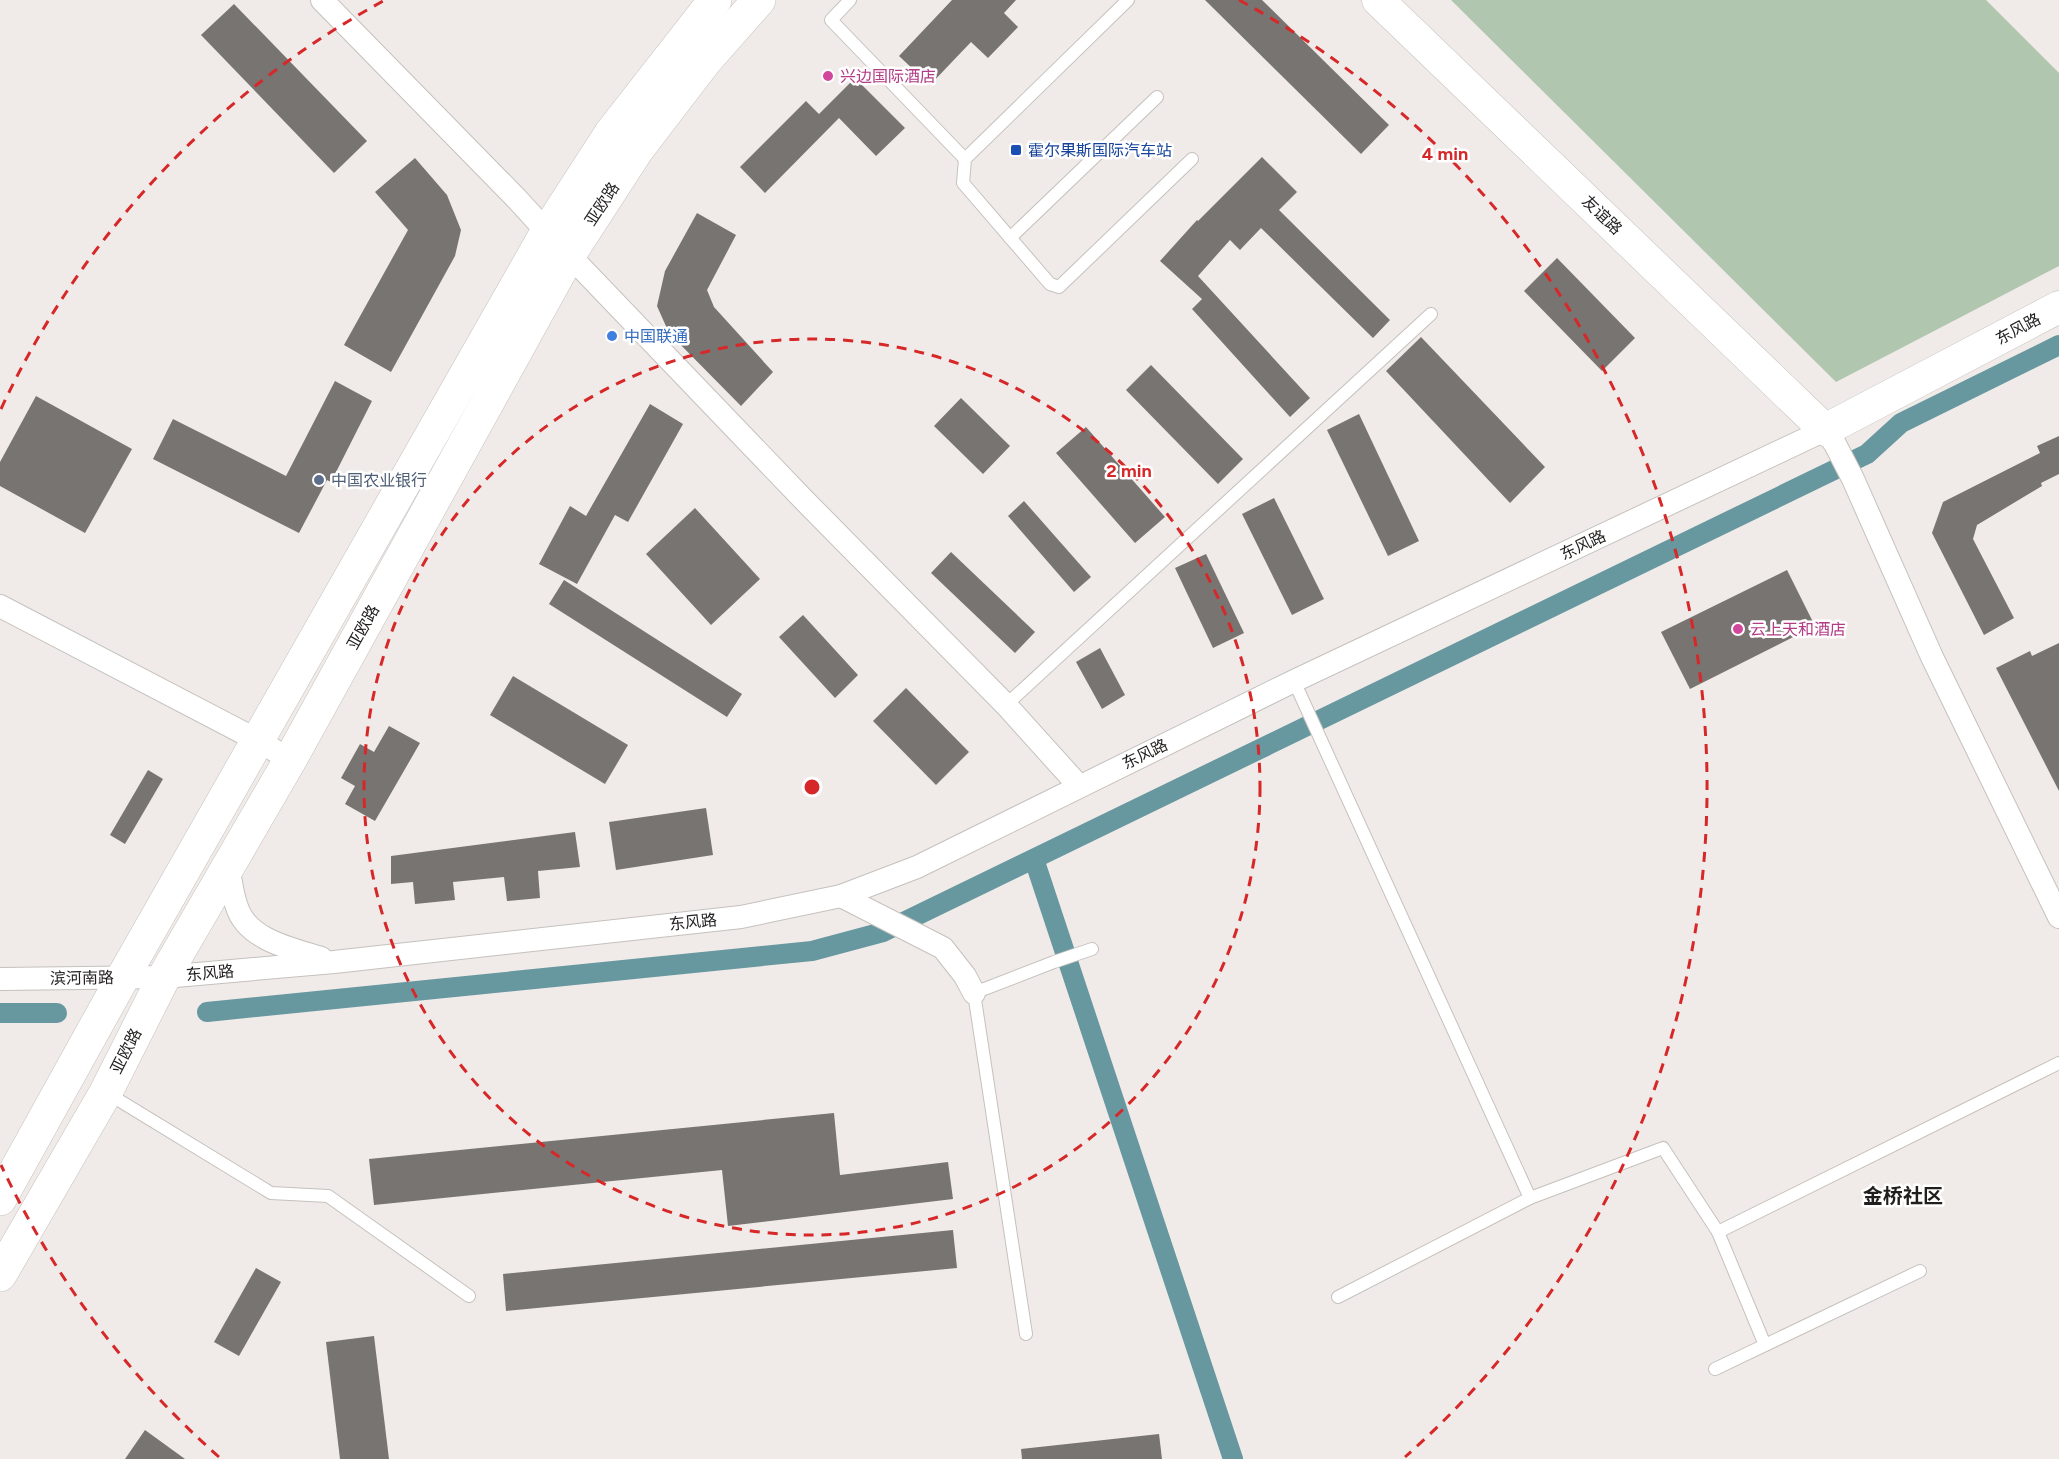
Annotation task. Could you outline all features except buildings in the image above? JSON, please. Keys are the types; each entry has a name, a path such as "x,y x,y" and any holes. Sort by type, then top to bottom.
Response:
{"highway":[{"name":"亚欧路","path":"0,1199 123,977 547,232 611,133 715,0"},
{"name":"亚欧路","path":"0,1275 106,1092 164,977 290,760 569,255 637,150 706,60 759,0"}],"street":[{"path":"322,0 547,232"},
{"name":"友谊路","path":"1378,0 1830,437"},
{"path":"569,255 803,499 1006,705 1078,786"},
{"name":"东风路","path":"164,977 334,962 741,917 841,896 917,867 1294,681 1830,437 2059,308"},
{"path":"1830,437 1853,479 1932,657 2059,918"},
{"path":"0,606 259,741 290,760"},
{"path":"228,866 237,909 246,923 261,935 287,948 334,962"},
{"path":"841,896 943,948 965,976 974,993"},
{"name":"滨河南路","path":"0,979 164,977"}],"lane":[{"path":"850,0 831,20 965,159"},
{"path":"1128,0 965,159 963,183 1050,284 1056,287 1062,286 1192,159"},
{"path":"1010,238 1157,97"},
{"path":"1006,705 1431,314"},
{"path":"1294,681 1530,1198"},
{"path":"1026,1334 974,993 1092,949"},
{"path":"1718,1232 2059,1063"},
{"path":"106,1092 271,1193 328,1196 469,1296"},
{"path":"1338,1298 1530,1198 1663,1148 1718,1232 1765,1345"},
{"path":"1715,1369 1920,1271"}],"green space":[{"path":"1451,0 1986,0 2059,73 2059,266 1836,382"}],"waterway":[{"path":"207,1012 812,951 883,932 1867,454 1901,423 2059,345"},
{"path":"1034,859 1233,1459"},
{"path":"0,1013 57,1013"}],"place":[{"name":"兴边国际酒店","path":"828,76"},
{"name":"霍尔果斯国际汽车站","path":"1016,150"},
{"name":"中国联通","path":"612,336"},
{"name":"中国农业银行","path":"319,480"},
{"name":"云上天和酒店","path":"1738,629"}],"district":[{"name":"金桥社区","path":"1903,1196"}]}
